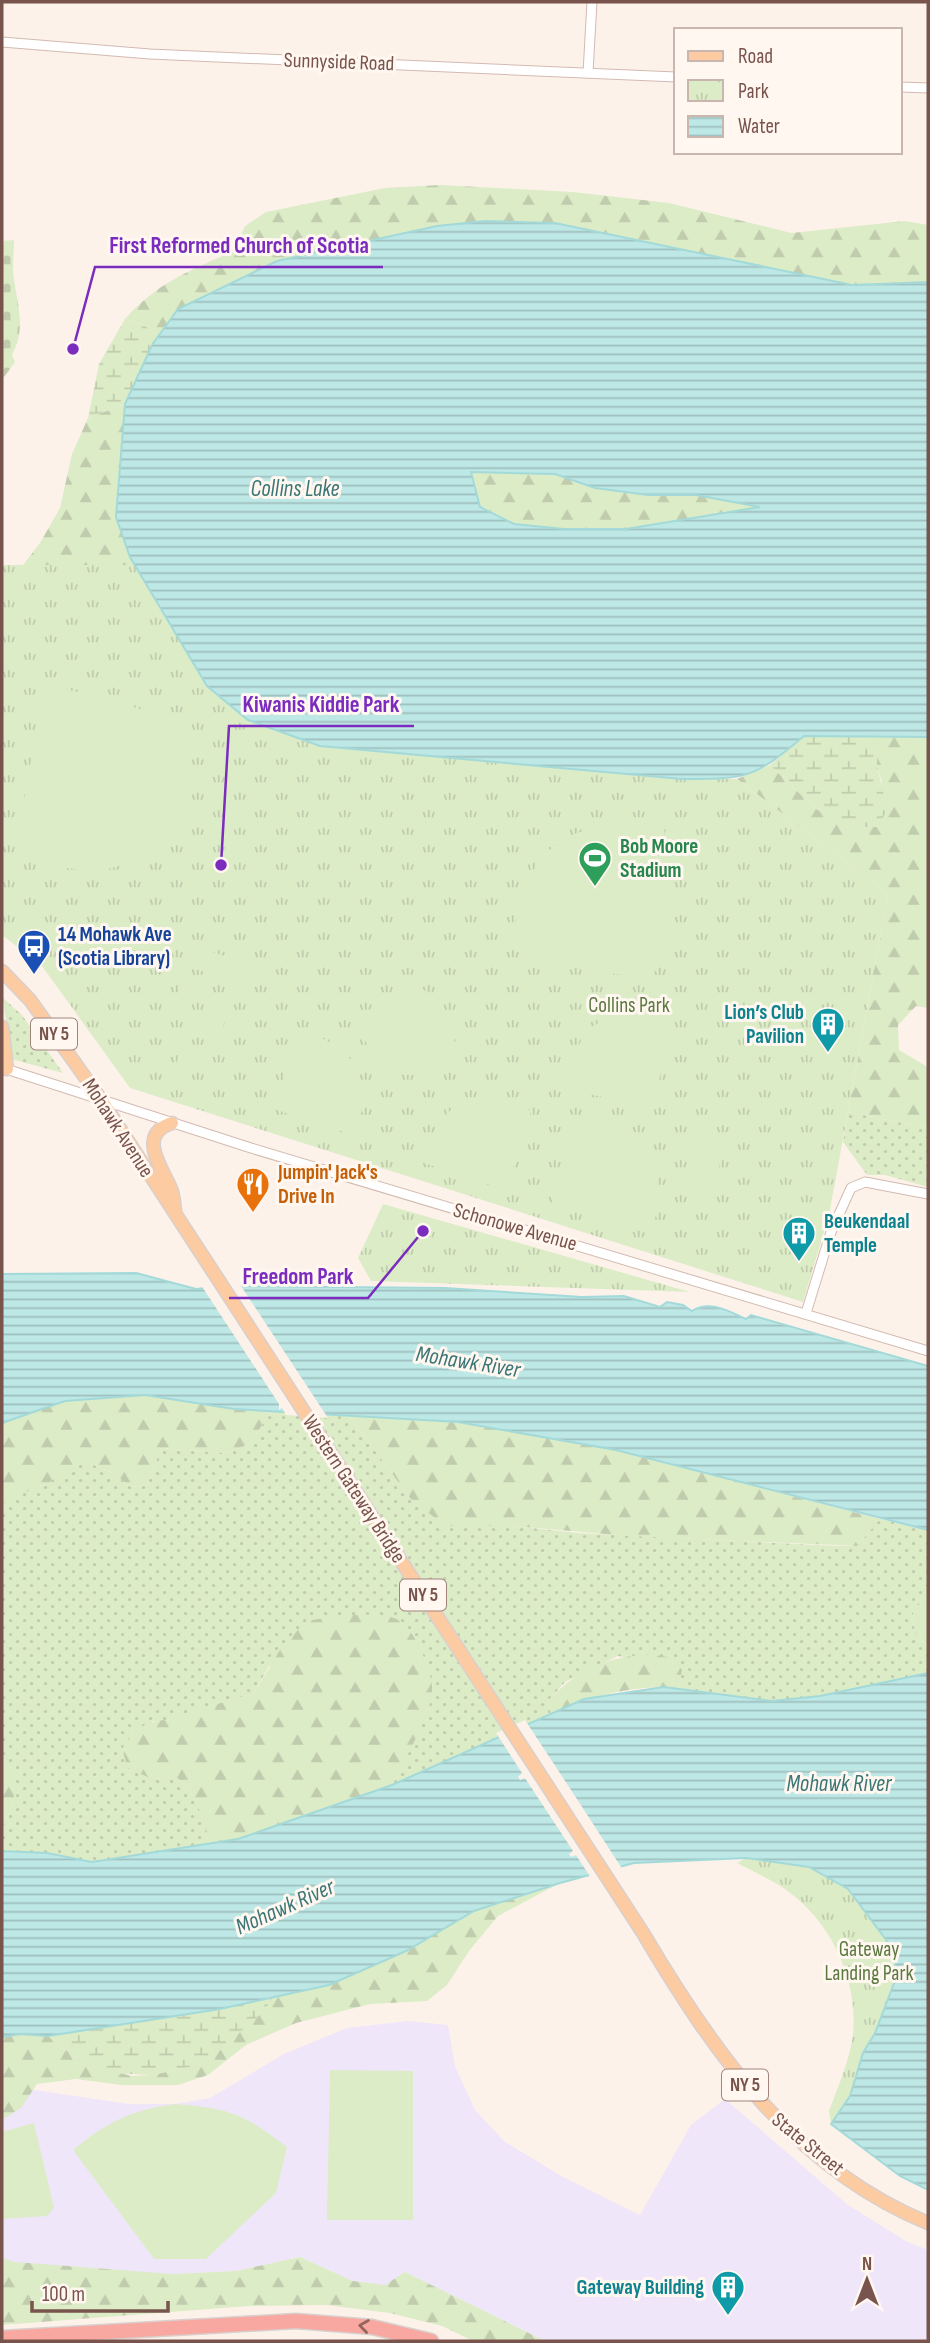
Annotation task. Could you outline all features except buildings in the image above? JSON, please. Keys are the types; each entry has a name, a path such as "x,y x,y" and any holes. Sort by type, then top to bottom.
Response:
{"highway":[{"path":"2,2338 296,2321 372,2327 431,2341"}],"main road":[{"name":"Mohawk Avenue","path":"2,971 30,1000 102,1101 202,1257"},
{"path":"2,1027 4,1068"},
{"path":"172,1123 157,1131 153,1142 158,1166 172,1190 176,1219"},
{"name":"Western Gateway Bridge","path":"202,1257 643,1933"},
{"name":"State Street","path":"643,1933 700,2026 773,2118 837,2171 928,2223"}],"street":[{"path":"588,73 592,2"},
{"name":"Sunnyside Road","path":"2,42 150,54 674,77"},
{"path":"902,88 928,88"},
{"name":"Schonowe Avenue","path":"4,1068 172,1123 928,1352"},
{"path":"806,1314 831,1231 851,1188 865,1182 887,1183 928,1194"}],"shaded area":[{"path":"408,2021 448,2025 455,2066 475,2110 505,2142 563,2177 640,2215 691,2125 725,2099 848,2205 906,2241 928,2250 928,2341 545,2341 405,2272 386,2286 353,2281 300,2257 236,2271 173,2274 2,2268 2,2089 21,2088 129,2104 175,2104 210,2098 284,2054 347,2028"}],"green space":[{"path":"441,185 573,192 669,203 791,233 905,221 928,225 928,282 852,285 555,223 485,221 437,226 277,261 178,309 159,336 145,326 125,319 163,286 234,251 245,226 266,212 385,188"},
{"path":"14,240 13,274 20,327 12,355 15,362 2,380 2,241"},
{"path":"125,319 145,326 159,336 125,404 88,418 99,364"},
{"path":"125,404 116,517 135,565 23,565 40,543 60,508 72,454 88,418"},
{"path":"471,471 555,474 595,488 648,495 696,495 763,507 626,529 564,529 514,524 480,507"},
{"name":"Collins Park","path":"2,565 135,565 207,686 248,720 320,746 682,779 737,779 888,894 829,1215 803,1302 130,1088 42,966 2,935"},
{"path":"58,687 192,723 188,787 182,822 161,847 129,863 98,872 58,867 16,845 41,704 44,697"},
{"path":"804,736 877,736 877,765 887,810 878,827 846,827 816,809 770,765"},
{"path":"877,736 928,737 928,1008 916,1006 898,1025 899,1050 928,1067 928,1128 848,1112 888,894 737,779 770,765 816,809 882,783 877,765"},
{"name":"Bob Moore Stadium","path":"636,823 664,826 668,920 662,957 656,971 623,975 604,973 512,948 523,893 532,872 544,855 560,842 580,832"},
{"path":"199,948 238,960 240,953 260,960 251,987 192,968"},
{"path":"182,982 197,988 186,1018 171,1013"},
{"path":"417,988 426,991 462,1054 442,1066 409,1075 384,1065 373,1053 353,1017"},
{"path":"218,994 232,999 222,1030 207,1025"},
{"path":"3,998 22,1015 63,1073 11,1059"},
{"path":"616,1013 672,1020 655,1099 646,1105 566,1090 573,1058 586,1030"},
{"path":"299,1030 335,1046 356,1068 363,1098 356,1136 274,1109"},
{"path":"183,1042 197,1047 187,1078 173,1074"},
{"path":"479,1097 515,1104 531,1111 506,1190 421,1162 435,1130 448,1112"},
{"path":"848,1112 928,1128 928,1187 885,1175 867,1175 843,1142"},
{"path":"579,1117 626,1126 650,1151 658,1178 652,1235 552,1202"},
{"path":"703,1132 721,1136 725,1143 711,1199 705,1203 688,1199 683,1192 697,1138"},
{"path":"383,1204 690,1292 371,1281 358,1258"},
{"path":"145,1395 272,1411 249,1444 227,1453 161,1448 147,1485 131,1487 113,1473 87,1462 36,1489 11,1497 2,1505 2,1423 65,1401"},
{"path":"272,1411 349,1415 410,1498 513,1526 579,1533 837,1546 857,1546 880,1519 928,1530 928,1596 913,1609 915,1633 928,1648 928,1673 820,1696 772,1701 679,1689 682,1670 618,1656 565,1682 548,1701 551,1713 392,1785 421,1724 269,1666 254,1693 166,1721 152,1721 152,1779 176,1777 190,1791 198,1807 209,1844 92,1862 47,1853 2,1851 2,1829 14,1802 14,1773 2,1761 2,1505 9,1495 41,1487 63,1471 87,1462 113,1473 131,1487 147,1485 161,1448 227,1453 249,1444"},
{"path":"349,1415 458,1422 616,1450 880,1519 857,1546 629,1536 513,1526 445,1526 410,1498"},
{"path":"928,1596 928,1648 915,1633 913,1608"},
{"path":"345,1615 381,1615 399,1621 413,1636 430,1675 432,1691 427,1714 392,1785 238,1839 209,1844 190,1791 176,1777 152,1779 128,1768 122,1749 135,1732 151,1722 166,1720 254,1693 283,1645 307,1621"},
{"path":"652,1654 672,1658 682,1670 679,1689 647,1688 614,1693 551,1713 548,1701 582,1672 608,1661"},
{"path":"2,1761 14,1772 14,1802 2,1829"},
{"name":"Gateway Landing Park","path":"746,1858 809,1867 848,1889 895,1952 896,1978 875,2033 863,2053 850,2096 831,2124 829,2111 853,2034 851,1994 846,1974 839,1955 818,1920 789,1892 737,1863"},
{"path":"560,1883 498,1916 469,1951 447,1985 427,2001 370,2004 296,2023 246,2045 208,2075 178,2085 121,2085 76,2079 37,2084 21,2108 2,2120 2,2037 20,2034 48,2036 79,2060 131,2076 152,2075 189,2067 265,2010 273,1997 329,1985 406,1951 474,1911"},
{"path":"273,1997 265,2010 219,2051 189,2067 152,2075 107,2073 79,2060 48,2036"},
{"path":"330,2070 413,2071 413,2220 327,2220"},
{"path":"175,2104 210,2108 235,2115 287,2147 276,2193 206,2259 154,2259 73,2150 120,2119 145,2110"},
{"path":"34,2123 54,2208 47,2216 2,2219 2,2132"},
{"path":"300,2257 353,2281 385,2285 405,2272 545,2341 473,2341 442,2326 390,2313 326,2305 249,2306 2,2325 2,2258 15,2262 173,2274 236,2271"}],"water":[{"name":"Collins Lake","path":"485,221 555,223 852,285 928,282 928,737 804,736 773,761 748,774 682,779 320,746 248,720 207,686 130,557 116,517 125,404 152,345 178,309 277,261 437,226","holes":["471,472 555,474 595,488 648,495 696,495 760,507 626,529 564,529 514,524 480,507"]},
{"name":"Mohawk River","path":"136,1273 196,1289 225,1286 445,1288 582,1297 624,1296 660,1307 667,1302 683,1305 692,1311 713,1306 746,1319 751,1315 928,1366 928,1530 616,1450 458,1422 234,1409 145,1395 65,1401 2,1423 2,1274"},
{"name":"Mohawk River","path":"928,1673 928,2190 900,2176 831,2124 850,2096 863,2053 875,2033 896,1978 895,1952 848,1889 809,1867 746,1858 634,1863 560,1883 474,1911 406,1951 329,1985 220,2009 48,2036 20,2034 2,2037 2,1851 47,1853 92,1862 238,1839 392,1785 584,1699 664,1687 772,1701 820,1696"}],"pier":[{"path":"239,1283 328,1418 286,1415 282,1408 279,1410 279,1404 201,1285"},
{"path":"525,1720 623,1870 591,1878 576,1855 571,1857 569,1854 573,1851 525,1778 520,1780 518,1777 522,1773 496,1733"}],"place":[{"name":"First Reformed Church of Scotia","path":"73,349"},
{"name":"Kiwanis Kiddie Park","path":"221,865"},
{"name":"Bob Moore Stadium","path":"595,888"},
{"name":"14 Mohawk Ave (Scotia Library)","path":"34,976"},
{"name":"Lion’s Club Pavilion","path":"828,1054"},
{"name":"Jumpin' Jack's Drive In","path":"253,1214"},
{"name":"Freedom Park","path":"423,1231"},
{"name":"Beukendaal Temple","path":"799,1263"},
{"name":"Gateway Building","path":"728,2317"}]}
